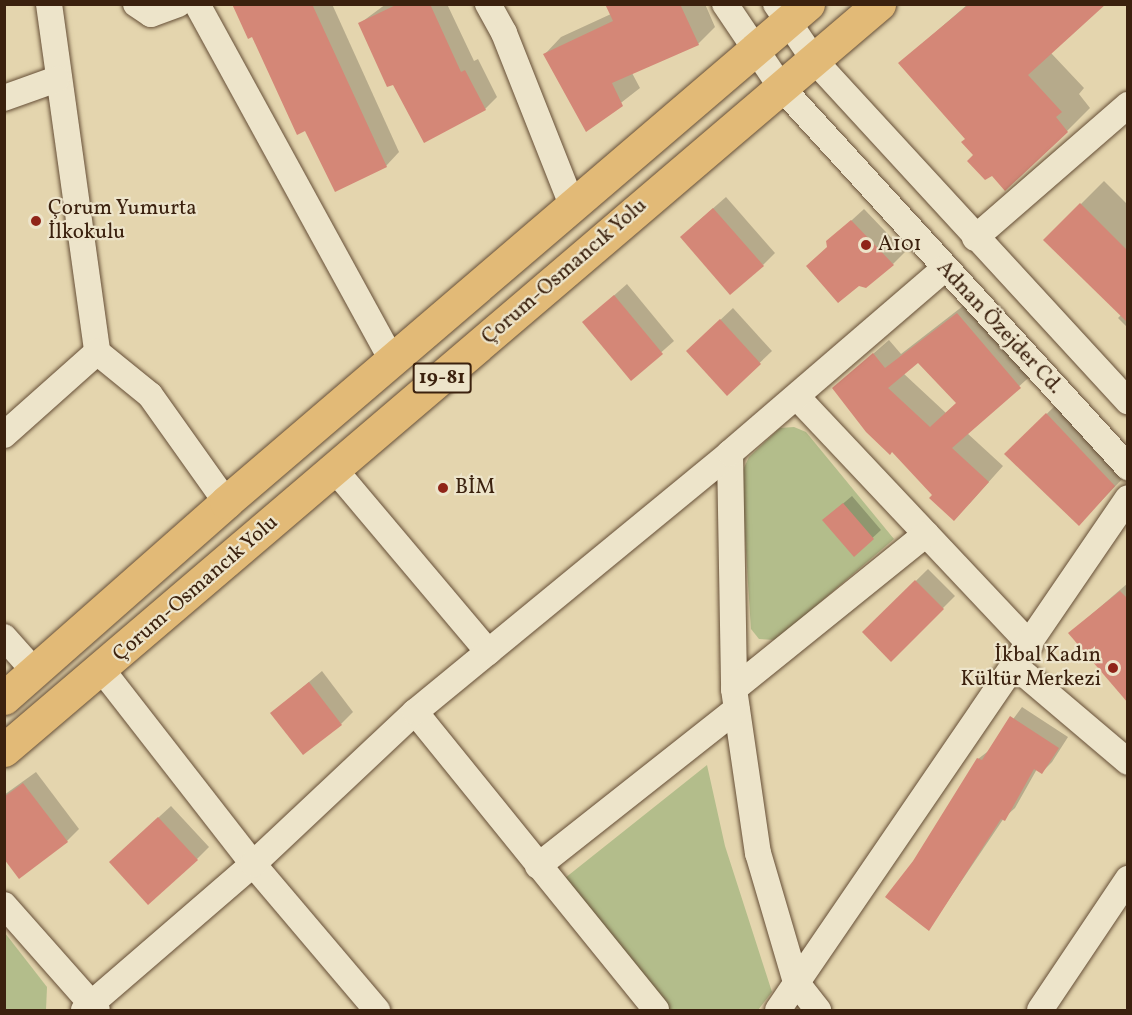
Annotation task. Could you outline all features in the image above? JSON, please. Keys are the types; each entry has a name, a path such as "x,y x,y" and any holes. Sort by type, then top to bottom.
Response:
{"highway":[{"name":"Çorum-Osmancık Yolu","path":"4,750 102,670 879,4"},
{"name":"Çorum-Osmancık Yolu","path":"4,698 36,673 226,502 754,52 790,10"}],"street":[{"path":"49,4 57,79 97,352 150,395 226,502"},
{"path":"136,4 151,14 178,4"},
{"path":"197,4 393,362"},
{"path":"488,4 504,33 573,207"},
{"name":"Adnan Özejder Cd.","path":"725,4 754,52 781,87 944,269 1128,467"},
{"name":"Adnan Özejder Cd.","path":"790,10 814,60 1128,402"},
{"path":"4,98 57,79"},
{"path":"975,238 1128,105"},
{"path":"4,905 91,1008 253,864 415,712 730,453 944,269"},
{"path":"4,435 97,352"},
{"path":"796,397 1030,645"},
{"path":"730,453 735,699 758,853 796,982 818,1011"},
{"path":"335,470 488,652"},
{"path":"778,1011 1015,666 1120,529 1128,498"},
{"path":"538,866 926,534"},
{"path":"4,637 36,673"},
{"path":"1015,666 1128,762"},
{"path":"102,670 253,864 377,1011"},
{"path":"415,712 656,1011"},
{"path":"1040,1011 1123,896"}],"green space":[{"path":"794,427 806,432 894,539 776,640 759,639 751,629 741,474 749,457 780,428"},
{"path":"707,765 725,846 772,992 758,1010 667,1010 560,882"},
{"path":"5,933 47,987 46,1010 5,1010"}],"building":[{"path":"232,4 312,4 387,167 335,192 305,131 297,135 252,37 248,39"},
{"path":"398,4 430,4 461,72 465,70 486,110 424,143 393,85 387,87 358,23"},
{"path":"605,4 680,4 699,45 612,83 623,106 586,132 543,54 613,21"},
{"path":"969,4 1106,4 1028,75 1062,112 1056,117 1068,132 1005,191 992,176 985,180 967,161 973,155 961,142 965,139 898,63"},
{"path":"1080,203 1128,251 1128,323 1043,240"},
{"path":"713,208 764,266 730,295 680,237"},
{"path":"851,220 894,265 866,288 859,286 838,303 806,266 827,247 826,241"},
{"path":"614,295 663,354 631,381 582,322"},
{"path":"957,313 1021,388 952,448 989,482 954,521 929,498 932,495 892,452 890,455 866,432 832,388 873,353 885,368","holes":["918,363 956,403 930,427 888,388"]},
{"path":"720,319 761,364 727,396 686,351"},
{"path":"1046,413 1115,486 1079,526 1004,454"},
{"path":"843,503 874,539 854,557 822,520"},
{"path":"915,580 944,609 891,662 862,632"},
{"name":"İkbal Kadın Kültür Merkezi","path":"1120,591 1128,599 1128,703 1068,633"},
{"path":"309,682 342,725 303,755 270,713"},
{"path":"1010,716 1059,748 1042,774 1034,769 1005,821 1001,819 929,931 885,897 913,861 977,758 982,760"},
{"path":"23,783 68,842 19,879 4,859 4,797"},
{"path":"158,817 198,860 148,905 109,862"}],"place":[{"name":"Çorum Yumurta İlkokulu","path":"36,221"},
{"name":"A101","path":"866,245"},
{"name":"BİM","path":"443,488"},
{"name":"İkbal Kadın Kültür Merkezi","path":"1113,668"}]}
